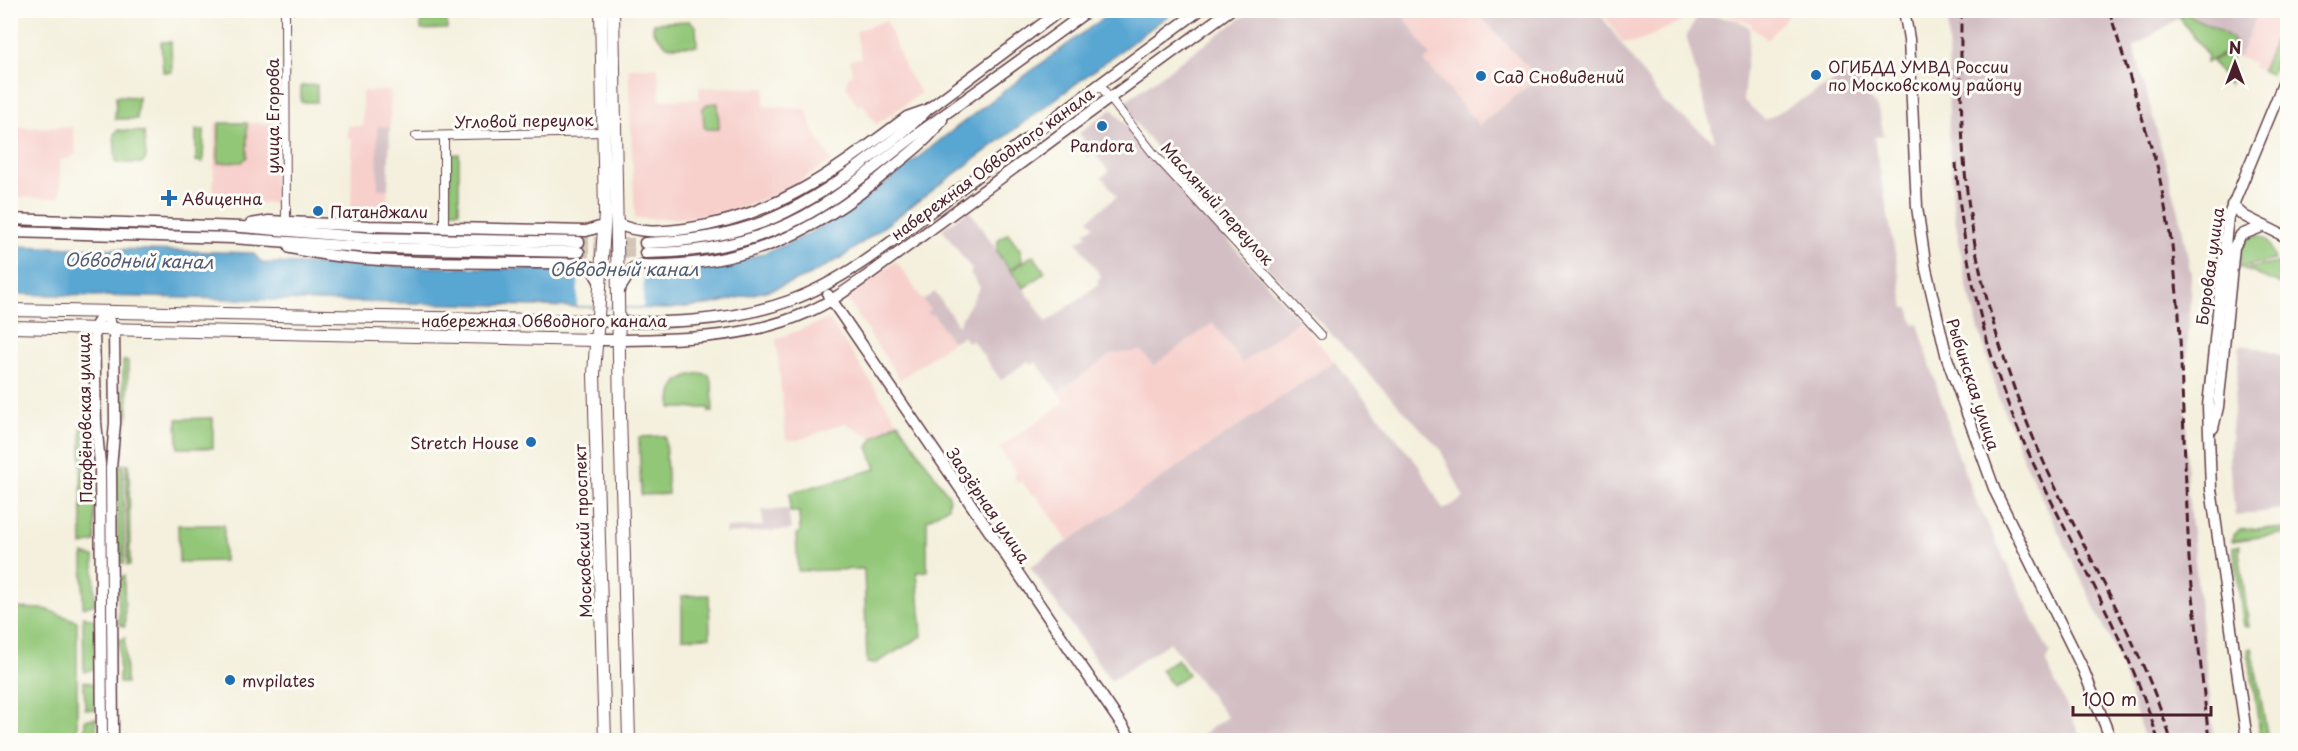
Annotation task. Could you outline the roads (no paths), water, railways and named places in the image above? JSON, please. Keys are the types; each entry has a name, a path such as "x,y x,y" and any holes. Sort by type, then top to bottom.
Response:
{"main road":[{"path":"267,240 323,256 582,264 598,274 603,226 604,132 601,10"},
{"path":"613,10 618,224 624,271 619,290 619,340 629,741"},
{"path":"1060,10 927,110 913,124 838,182 783,216 748,229 711,238 645,248 712,248 750,239 786,225 834,197 1089,10"},
{"name":"набережная Обводного канала","path":"10,310 619,322 691,320 743,314 789,301 822,286 902,233 1200,10"},
{"name":"набережная Обводного канала","path":"10,327 619,340 743,330 793,318 831,299 1230,10"},
{"name":"Рыбинская улица","path":"1904,10 1909,39 1913,158 1918,213 1928,277 1947,358 1995,491 2083,669 2111,741"},
{"name":"Боровая улица","path":"2247,741 2211,489 2208,406 2228,217 2288,72"},
{"path":"618,224 636,231 676,230 727,221 763,210 809,187 907,117 927,110"},
{"path":"624,271 641,265 686,264 724,259 790,237 833,213 877,181 933,133 944,116"},
{"path":"2232,205 2244,216 2288,238"},
{"path":"10,219 241,227 372,238 579,247 373,248 267,240 10,232"},
{"path":"241,227 269,221 586,231 603,226"},
{"name":"Боровая улица","path":"2210,439 2218,406 2234,247 2241,235 2264,226"},
{"name":"Московский проспект","path":"598,274 595,340 605,741"},
{"name":"Заозёрная улица","path":"822,286 1132,741"},
{"name":"Парфёновская улица","path":"102,741 100,464 96,422 94,329 104,312"},
{"name":"Парфёновская улица","path":"104,312 114,330 114,423 111,468 113,741"}],"street":[{"name":"улица Егорова","path":"285,10 286,222"},
{"name":"Масляный переулок","path":"1099,84 1153,153 1321,335"},
{"name":"Угловой переулок","path":"416,136 604,132"},
{"name":"Угловой переулок","path":"444,136 444,228"}],"water":[{"name":"Обводный канал","path":"1113,11 1174,11 844,256 808,276 773,289 714,304 669,309 11,294 11,246 253,253 262,263 661,272 706,268 747,259 819,228 852,207"}],"tunnel":[{"path":"579,242 645,243"},
{"path":"579,252 645,253"}],"railway":[{"path":"1961,10 1962,118 1966,182 1977,255 1994,326 2017,397 2045,465 2145,669 2171,740"},
{"path":"2109,10 2158,169 2172,245 2179,314 2189,559 2209,740"},
{"path":"1956,163 1964,238 1971,275 1979,312 2001,384 2029,454 2131,666 2158,740"}],"place":[{"name":"ОГИБДД УМВД России по Московскому району","path":"1816,75"},
{"name":"Сад Сновидений","path":"1481,76"},
{"name":"Pandora","path":"1102,126"},
{"name":"Авиценна","path":"169,198"},
{"name":"Патанджали","path":"318,211"},
{"name":"Stretch House","path":"531,442"},
{"name":"mvpilates","path":"230,680"}]}
